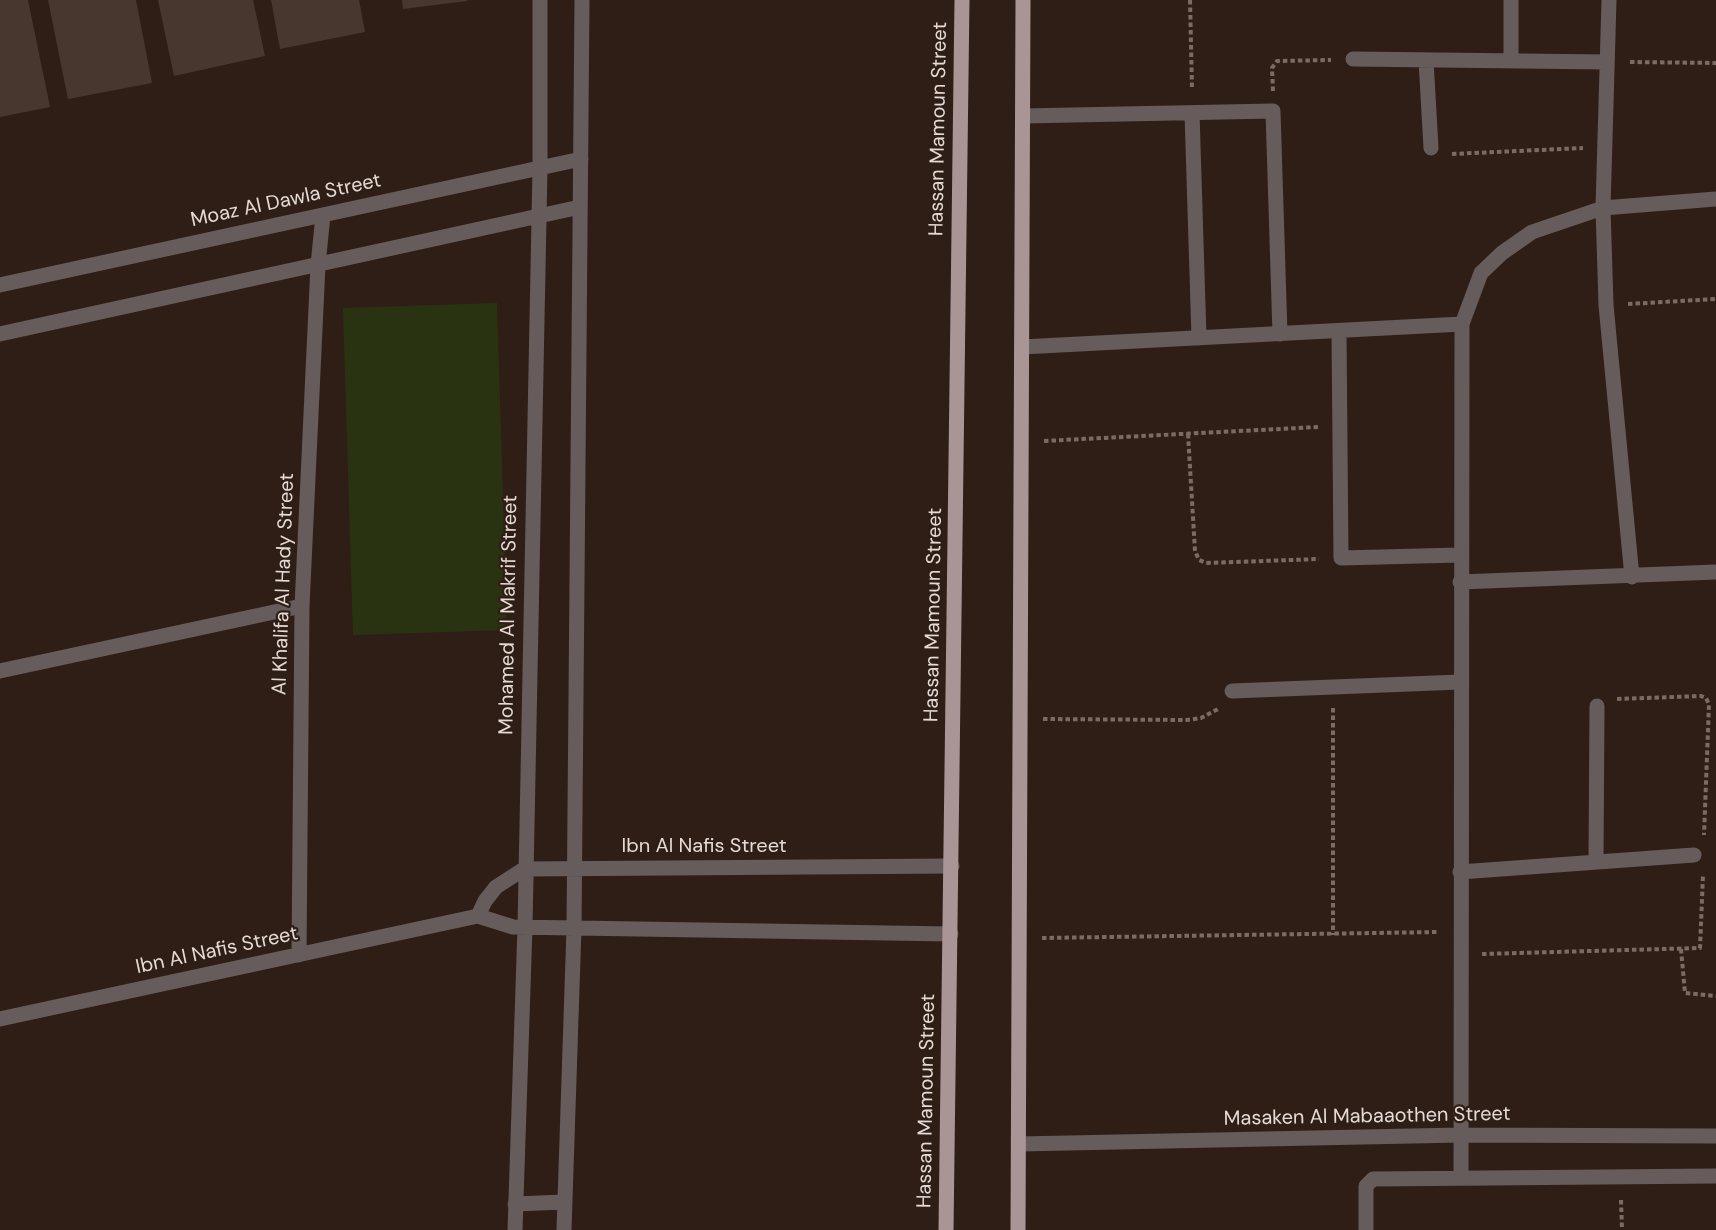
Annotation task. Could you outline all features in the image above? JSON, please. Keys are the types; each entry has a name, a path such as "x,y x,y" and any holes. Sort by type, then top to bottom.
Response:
{"main road":[{"name":"Hassan Mamoun Street","path":"946,1230 962,0"},
{"path":"1018,1230 1023,0"}],"street":[{"name":"Mohamed Al Makrif Street","path":"515,1230 525,927 524,869 540,168 540,0"},
{"path":"564,1230 574,928 582,0"},
{"path":"1510,0 1511,61"},
{"path":"1609,0 1604,147 1606,305 1632,576"},
{"path":"1353,59 1607,62"},
{"path":"1426,60 1431,148"},
{"path":"1023,116 1273,111 1280,334"},
{"path":"1192,113 1199,338"},
{"name":"Moaz Al Dawla Street","path":"0,285 581,159"},
{"path":"1461,1178 1462,324 1481,273 1502,253 1532,232 1604,208 1716,199"},
{"path":"0,334 580,207"},
{"name":"Al Khalifa Al Hady Street","path":"299,955 302,606 322,214"},
{"path":"1022,347 1462,324"},
{"path":"1339,331 1341,558 1460,555"},
{"path":"1460,582 1716,572"},
{"path":"0,671 302,606"},
{"path":"1232,690 1460,682"},
{"path":"1596,861 1597,706"},
{"path":"1460,872 1699,851"},
{"name":"Ibn Al Nafis Street","path":"524,869 952,866"},
{"path":"524,869 495,887 478,916 501,925 525,927 951,934"},
{"name":"Ibn Al Nafis Street","path":"0,1019 478,916"},
{"name":"Masaken Al Mabaaothen Street","path":"1019,1144 1461,1135 1716,1136"},
{"path":"1366,1230 1366,1186 1373,1179 1716,1176"},
{"path":"515,1204 564,1202"}],"path":[{"path":"1190,0 1192,113"},
{"path":"1273,111 1272,68 1275,63 1353,59"},
{"path":"1607,62 1716,63"},
{"path":"1431,148 1438,154 1604,147"},
{"path":"1606,305 1716,299"},
{"path":"1022,442 1340,425"},
{"path":"1188,434 1195,551 1199,560 1206,563 1341,558"},
{"path":"1333,687 1333,935"},
{"path":"1021,719 1128,721 1202,718 1215,713 1225,703 1232,690"},
{"path":"1460,955 1681,950 1702,947 1699,851 1709,705 1706,698 1701,696 1602,700 1597,706"},
{"path":"1020,938 1460,932"},
{"path":"1681,950 1685,993 1716,996"},
{"path":"1620,1178 1622,1230"}],"green space":[{"path":"497,303 507,630 353,635 343,308"}],"building":[{"path":"0,0 28,0 50,107 0,117"},
{"path":"48,0 136,0 152,83 68,99"},
{"path":"158,0 253,0 265,56 174,76"},
{"path":"271,0 359,0 365,32 280,49"},
{"path":"402,0 467,0 467,1 403,9"}]}
